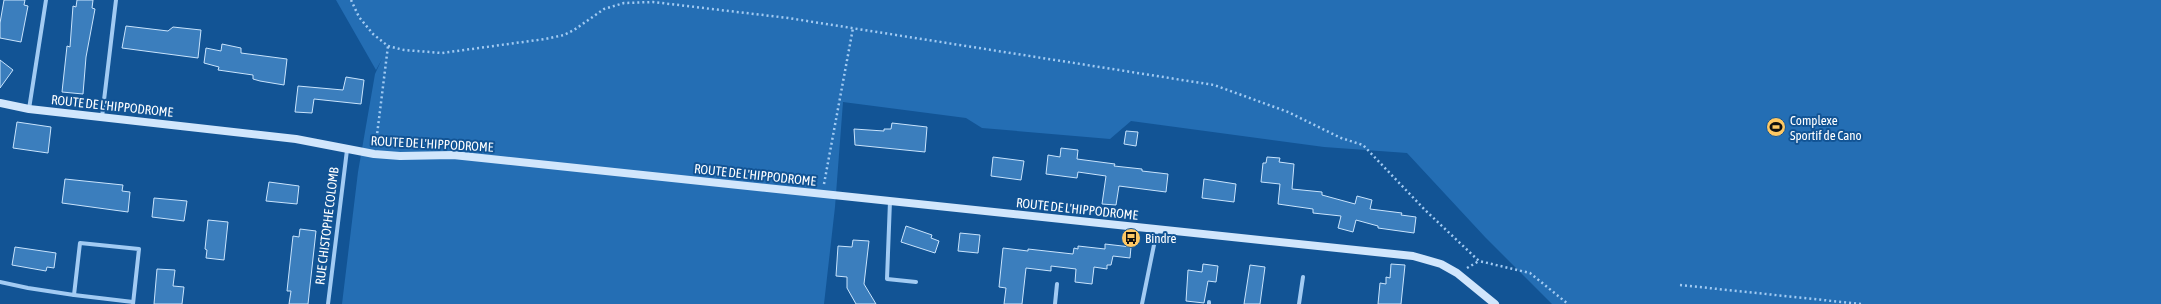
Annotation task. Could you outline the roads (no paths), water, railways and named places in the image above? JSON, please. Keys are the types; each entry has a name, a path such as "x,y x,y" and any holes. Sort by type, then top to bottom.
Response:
{"main road":[{"name":"ROUTE DE L'HIPPODROME","path":"0,103 28,109 296,139 374,154 400,156 453,155 1412,256 1441,264 1457,273 1495,304"}],"street":[{"path":"28,109 46,0"},
{"path":"102,117 116,0"},
{"name":"RUE CHISTOPHE COLOMB","path":"328,304 347,150"},
{"path":"890,201 887,279 916,282"},
{"path":"1142,304 1157,230"},
{"path":"0,282 28,288 74,295 133,303 139,250 80,243 74,295"},
{"path":"1299,304 1303,277"},
{"path":"1055,304 1057,284"}],"place":[{"name":"Complexe Sportif de Cano","path":"1776,127"},
{"name":"Bindre","path":"1131,238"}]}
